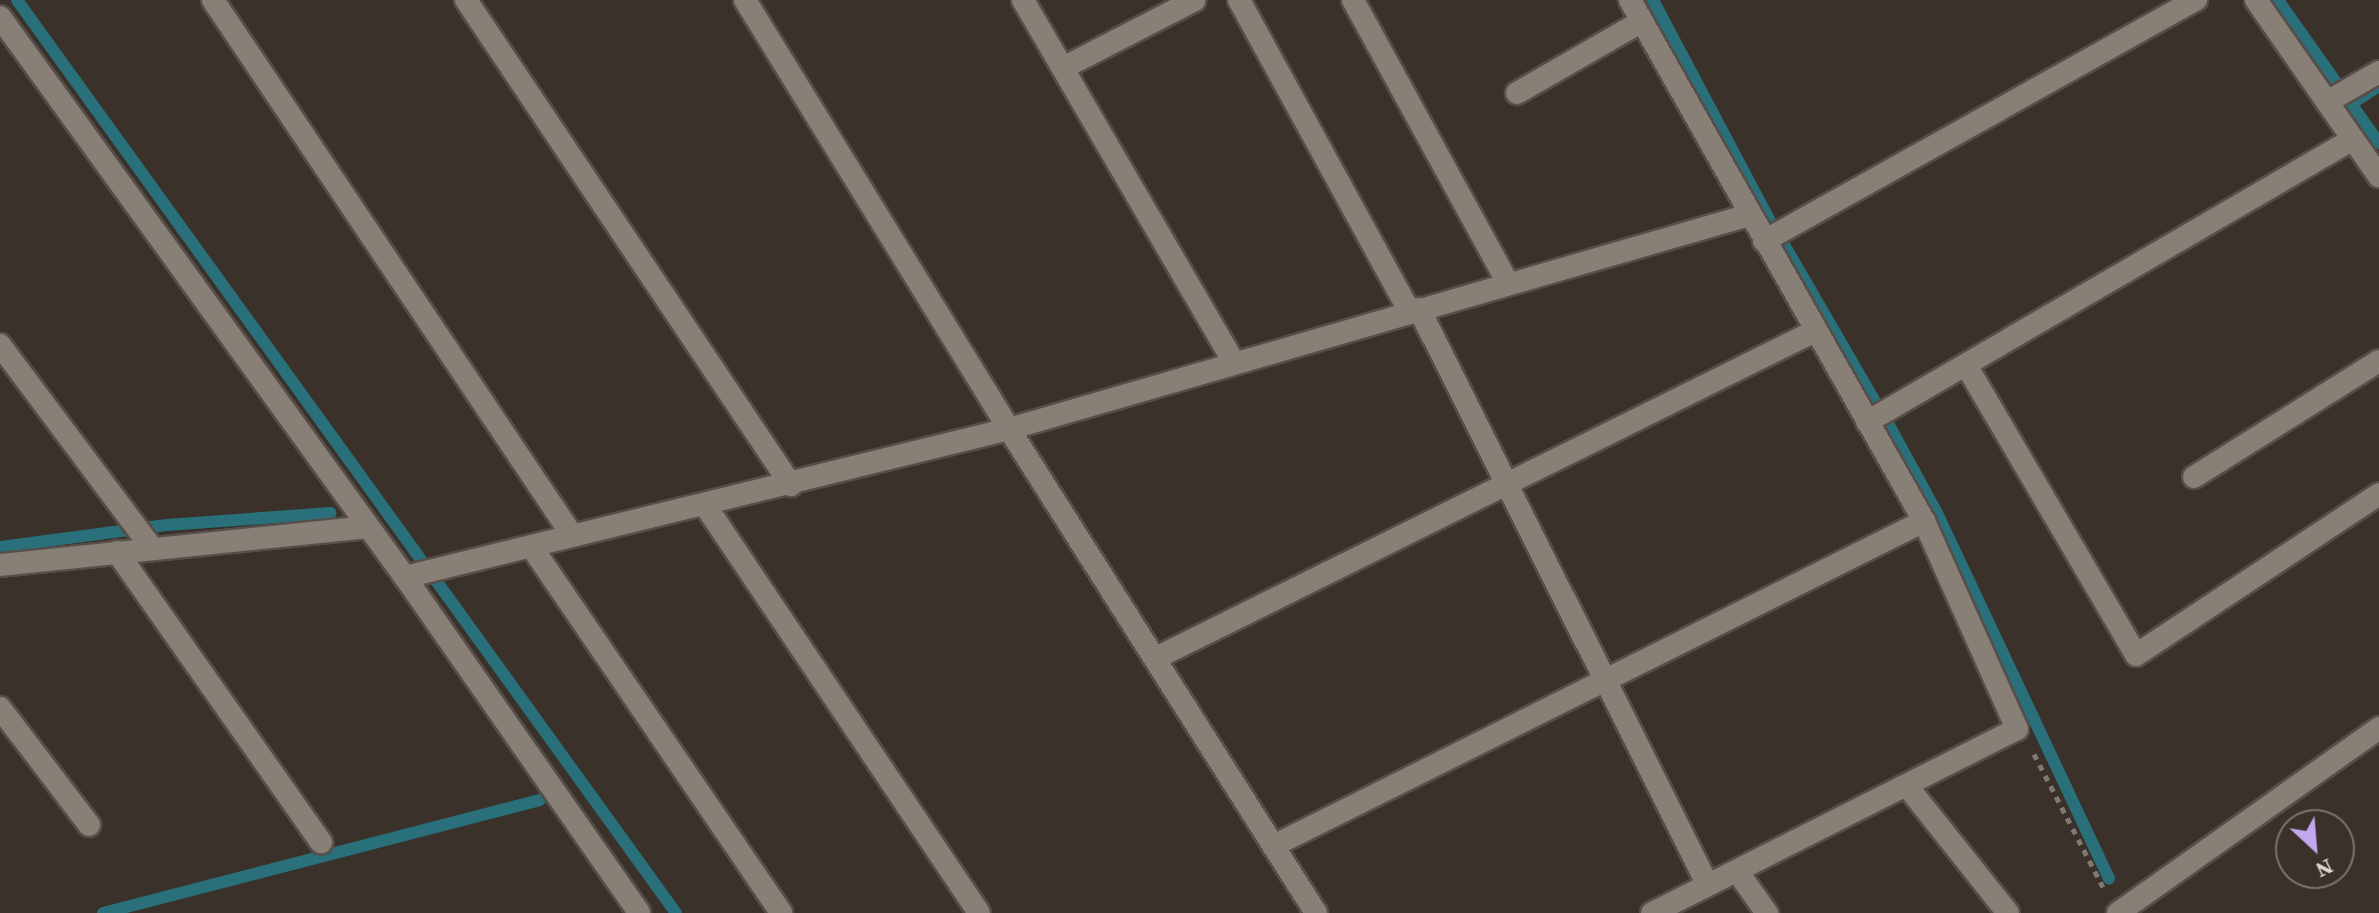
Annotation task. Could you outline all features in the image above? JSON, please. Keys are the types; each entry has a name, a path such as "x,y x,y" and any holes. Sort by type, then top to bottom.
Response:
{"street":[{"path":"213,0 572,535"},
{"path":"466,0 791,485"},
{"path":"745,0 1009,429 1316,913"},
{"path":"1023,0 1234,363"},
{"path":"1063,68 1195,0"},
{"path":"1239,0 1414,311 1508,486 1708,885"},
{"path":"1353,0 1508,283"},
{"path":"1630,0 1924,521 2017,729 1652,913"},
{"path":"1764,241 2196,0"},
{"path":"2256,0 2339,95 2353,139 2379,176"},
{"path":"0,17 367,527 421,573 639,913"},
{"path":"1517,93 1642,21"},
{"path":"2339,95 2379,72"},
{"path":"1867,422 2353,139"},
{"path":"421,573 791,485 1009,429 1749,215"},
{"path":"1156,658 1815,331"},
{"path":"0,345 145,536"},
{"path":"2194,477 2379,361"},
{"path":"1966,365 2136,655 2379,494"},
{"path":"705,505 979,913"},
{"path":"1273,846 1924,521"},
{"path":"0,565 117,552 145,536 367,527"},
{"path":"531,546 781,913"},
{"path":"117,552 321,842"},
{"path":"0,708 89,825"},
{"path":"2114,906 2379,728"},
{"path":"1907,786 2008,913"},
{"path":"1737,871 1767,913"}],"path":[{"path":"2017,729 2114,906"}],"waterway":[{"path":"17,0 676,913"},
{"path":"1653,0 1770,221"},
{"path":"2278,0 2379,143"},
{"path":"2351,104 2379,86"},
{"path":"1782,241 1874,400"},
{"path":"1889,425 1937,513 2109,879"},
{"path":"0,547 167,525 331,513"},
{"path":"103,913 540,800"}]}
